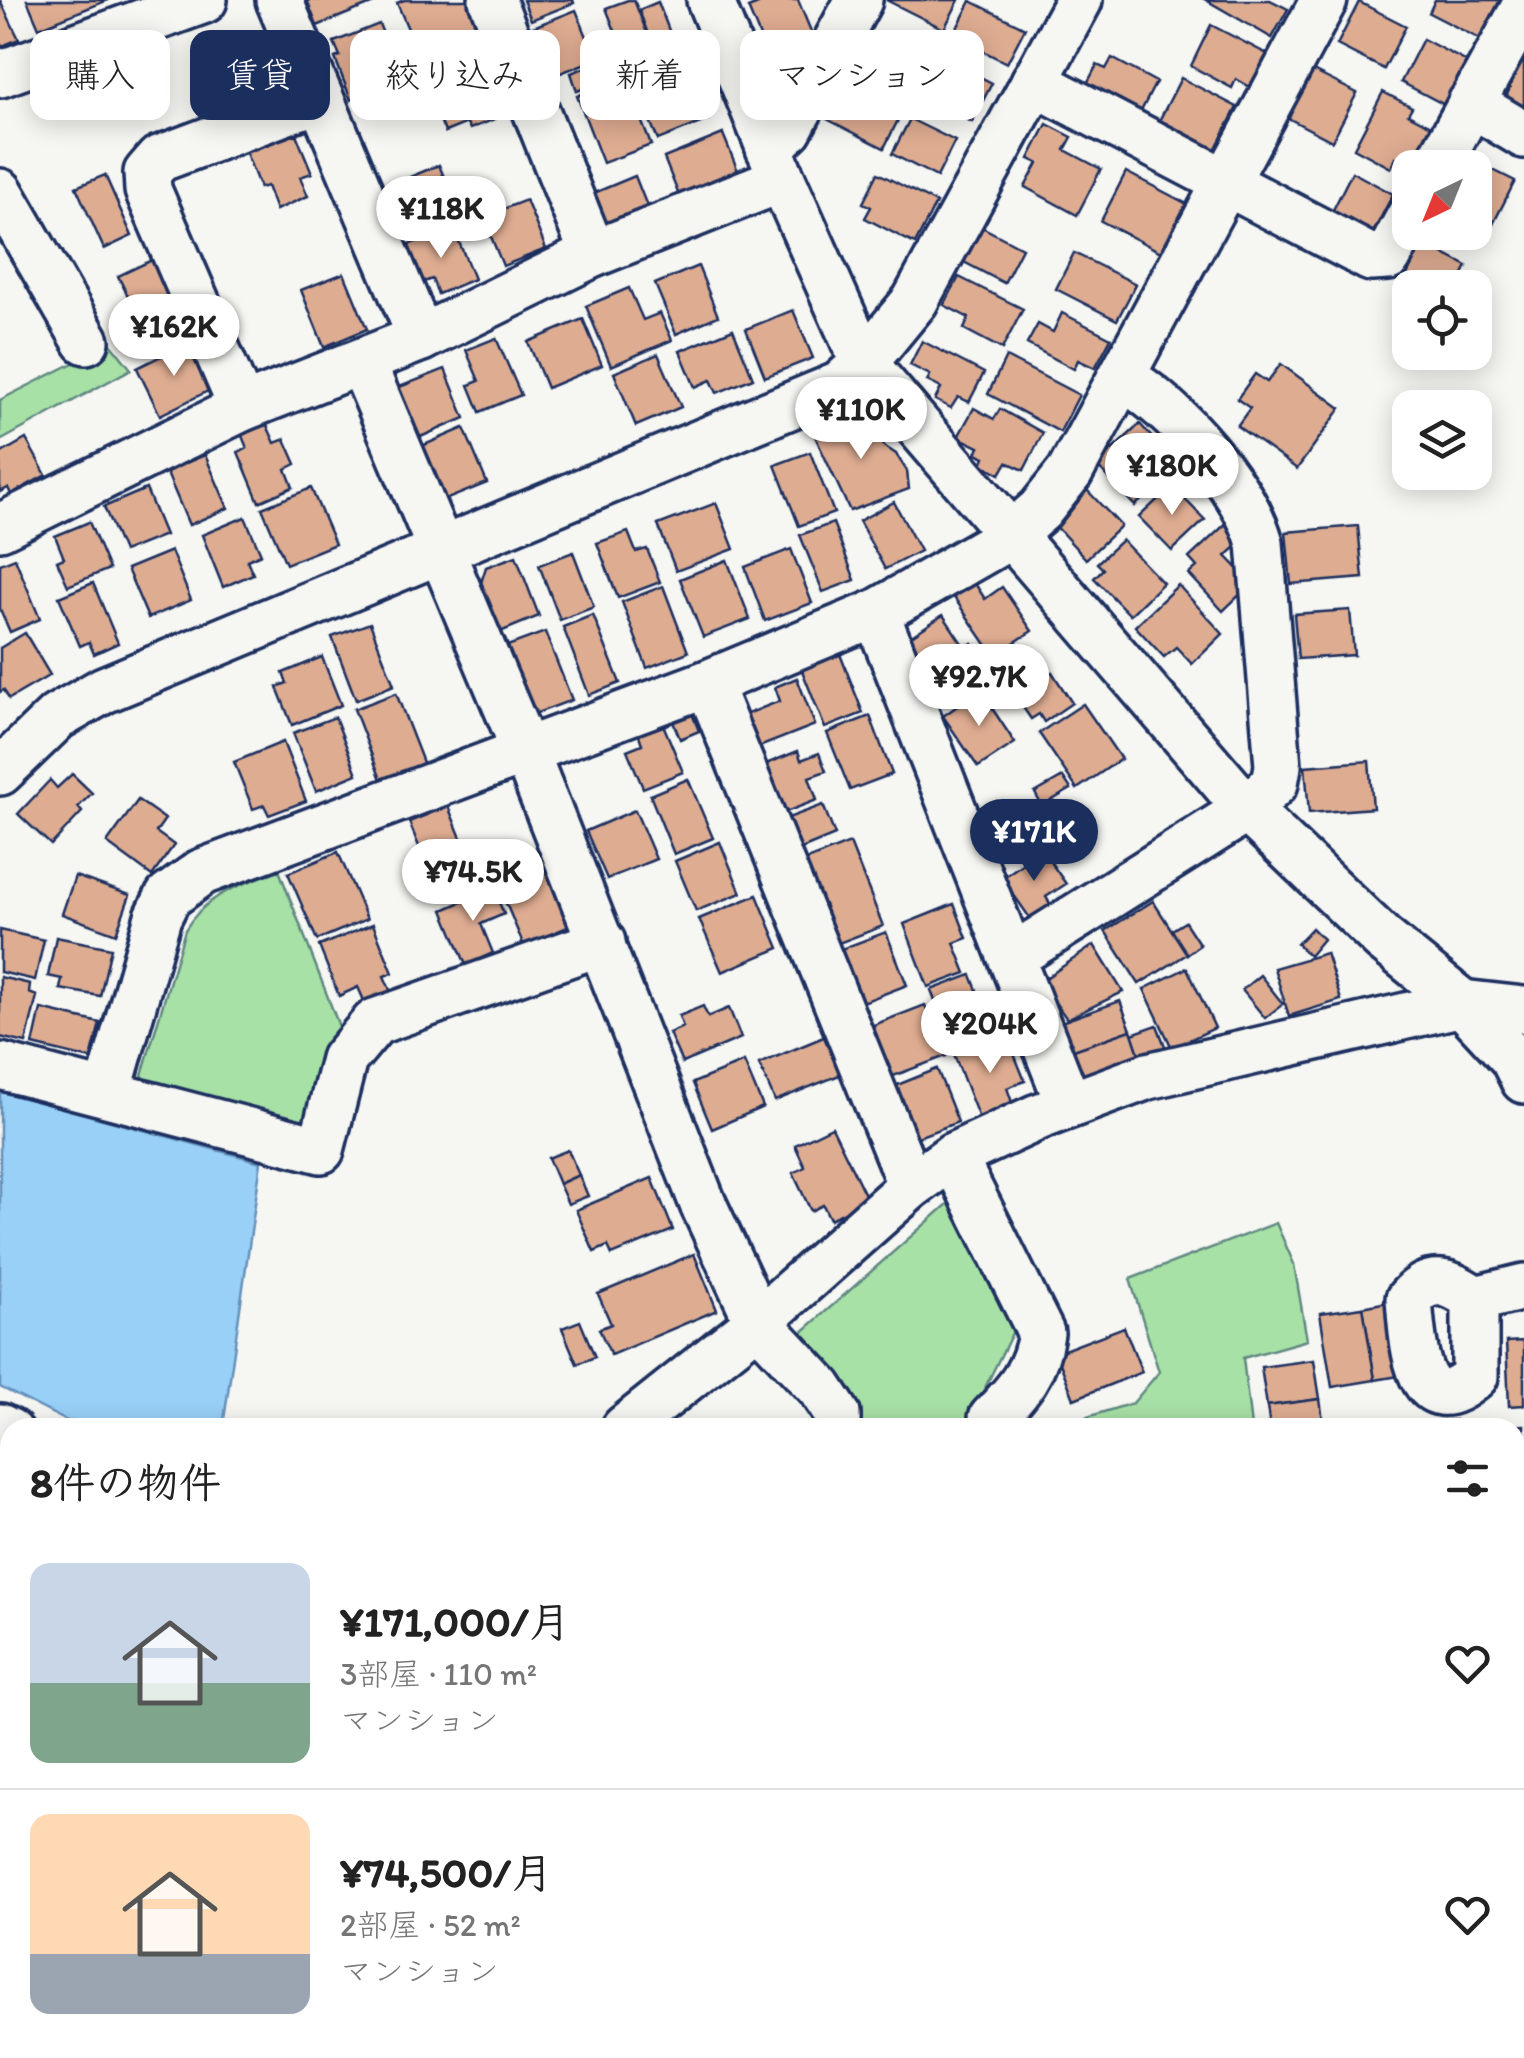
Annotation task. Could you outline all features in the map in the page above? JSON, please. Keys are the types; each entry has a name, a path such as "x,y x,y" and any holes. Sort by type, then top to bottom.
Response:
{"street":[{"path":"0,74 204,0"},
{"path":"279,0 291,30"},
{"path":"492,0 593,254"},
{"path":"710,0 864,363 1246,810 1383,939 1462,1004 1513,1058 1524,1080"},
{"path":"0,527 242,408 421,338 776,163 789,128 858,0"},
{"path":"5,754 57,716 104,690 840,385 864,363 915,301 1079,0"},
{"path":"108,1092 158,917 182,884 202,872 708,683 876,613 1010,536 1040,510 1070,472 1123,378 1324,0"},
{"path":"1446,150 1524,8"},
{"path":"1034,82 1370,258 1388,257 1392,250"},
{"path":"1471,103 1524,134"},
{"path":"242,408 148,190 147,172 160,159 263,120"},
{"path":"328,120 421,338"},
{"path":"0,192 86,341"},
{"path":"362,362 526,753 703,1204 758,1322 820,1388 837,1418"},
{"path":"1014,956 1246,810 1275,783 1278,766 1260,543 1253,519 1243,498 1154,398 1123,378"},
{"path":"876,613 1014,956 1069,1106"},
{"path":"708,683 910,1186"},
{"path":"0,1066 320,1150 344,1059 375,1022 602,942"},
{"path":"638,1418 758,1322 910,1186 953,1156 1148,1076 1462,1004 1524,1010"},
{"path":"953,1156 1041,1333 1038,1358 1023,1386 992,1418"},
{"path":"1475,1298 1524,1287"}],"green space":[{"path":"111,344 131,369 0,441 0,400"},
{"path":"279,870 340,1029 330,1041 308,1122 295,1130 152,1087 142,1075 185,930 214,899"},
{"path":"949,1203 1017,1323 970,1418 848,1418 800,1334"},
{"path":"1276,1223 1294,1264 1307,1340 1243,1358 1250,1418 1084,1418 1133,1403 1159,1372 1130,1279"}],"water":[{"path":"0,1091 261,1162 224,1418 61,1418 0,1387"}],"building":[{"path":"0,0 19,39 0,47"},
{"path":"27,0 108,0 39,28"},
{"path":"307,0 381,0 317,26"},
{"path":"476,0 486,25 474,30 408,30 397,3"},
{"path":"523,0 573,0 574,3 531,20"},
{"path":"634,0 646,30 615,30 606,8"},
{"path":"756,0 798,0 810,30 757,30 748,8 758,4"},
{"path":"886,0 959,0 944,29"},
{"path":"1206,0 1270,0 1288,9 1272,38"},
{"path":"1435,0 1500,0 1480,39 1429,13"},
{"path":"971,1 1025,28 1007,63 984,52 984,30 956,30"},
{"path":"658,2 669,30 646,30 639,10"},
{"path":"1359,2 1406,26 1384,69 1337,45"},
{"path":"576,10 584,30 580,30 580,65 560,73 560,30 528,29"},
{"path":"1211,25 1269,55 1252,88 1236,79 1232,88 1191,66"},
{"path":"350,36 350,97 335,58 340,56 334,42"},
{"path":"1423,39 1467,62 1445,105 1401,82"},
{"path":"1524,49 1524,110 1505,99 1510,88 1503,85"},
{"path":"1112,58 1156,82 1138,117 1084,89 1097,65 1106,69"},
{"path":"580,70 580,90 577,91 571,73"},
{"path":"1313,71 1357,93 1332,141 1288,118"},
{"path":"1181,78 1237,107 1215,150 1159,121"},
{"path":"984,79 992,83 984,99"},
{"path":"1383,92 1412,107 1408,114 1437,129 1425,150 1392,150 1391,168 1354,148"},
{"path":"440,120 492,120 470,129 467,123 445,132"},
{"path":"586,120 641,120 651,145 603,163"},
{"path":"650,120 708,120 658,140"},
{"path":"829,120 898,120 884,148"},
{"path":"909,120 955,141 937,177 892,154"},
{"path":"1047,124 1072,137 1065,150 1101,169 1077,215 1025,187 1038,163 1029,159"},
{"path":"296,134 312,173 300,177 308,196 276,210 267,186 260,188 244,148 272,136 274,142"},
{"path":"723,134 745,188 686,213 664,158"},
{"path":"439,165 460,216 409,237 392,196 414,188 410,177"},
{"path":"1492,170 1515,181 1492,226"},
{"path":"1126,172 1189,205 1163,253 1101,221"},
{"path":"1352,172 1392,193 1371,237 1330,216"},
{"path":"878,173 936,203 915,244 865,218 871,207 863,203"},
{"path":"105,175 132,236 104,249 76,187"},
{"path":"635,176 649,211 622,222 620,217 606,223 594,193"},
{"path":"526,200 546,249 503,266 483,217"},
{"path":"980,226 1022,248 1004,283 962,261"},
{"path":"453,227 474,279 438,294 432,279 421,283 405,246"},
{"path":"1420,250 1436,250 1467,266 1465,270 1410,270"},
{"path":"1074,253 1136,284 1117,320 1056,289"},
{"path":"152,260 177,311 144,328 118,276"},
{"path":"698,266 718,316 676,334 655,284"},
{"path":"344,273 367,329 324,347 301,290"},
{"path":"959,277 1023,309 1002,349 964,329 969,318 944,305"},
{"path":"629,288 643,320 660,313 672,340 611,366 586,306"},
{"path":"793,310 813,358 765,377 746,329"},
{"path":"1062,313 1111,338 1095,368 1078,360 1074,369 1027,344 1038,324 1053,332"},
{"path":"583,319 602,365 547,388 528,342"},
{"path":"733,329 753,378 717,393 711,380 695,387 680,351"},
{"path":"496,338 521,395 480,412 469,385 479,381 466,350"},
{"path":"922,341 984,373 969,402 958,397 951,408 935,400 941,388 927,381 930,375 910,365"},
{"path":"187,343 210,390 160,415 137,368"},
{"path":"658,354 681,407 636,426 614,373"},
{"path":"1006,357 1079,395 1060,432 988,394"},
{"path":"1281,364 1341,408 1297,469 1237,426 1250,408 1237,399 1255,374 1267,382"},
{"path":"445,369 465,418 418,438 397,388"},
{"path":"974,408 994,419 1000,409 1043,433 1024,470 1007,462 1000,474 982,464 985,457 976,453 979,447 958,437"},
{"path":"840,417 869,417 884,446 896,454 907,471 909,489 850,511 813,432"},
{"path":"265,421 275,443 285,439 296,464 286,469 293,487 259,502 238,452 247,448 240,431"},
{"path":"1140,424 1155,441 1145,451 1159,466 1145,479 1154,488 1135,506 1096,465"},
{"path":"464,428 487,483 445,500 422,446"},
{"path":"26,439 46,475 11,494 8,488 0,492 0,454"},
{"path":"810,452 834,513 799,526 775,465"},
{"path":"205,455 228,508 189,525 166,471"},
{"path":"1172,486 1205,520 1172,551 1139,517"},
{"path":"311,488 335,544 286,564 262,508"},
{"path":"146,489 165,535 123,552 104,507"},
{"path":"1087,490 1121,526 1086,559 1053,523"},
{"path":"894,502 920,551 885,569 859,521"},
{"path":"716,503 734,549 676,571 658,525"},
{"path":"245,517 261,554 247,560 253,574 223,587 202,535"},
{"path":"1232,518 1249,535 1226,556 1252,583 1223,611 1189,574 1197,567 1189,558"},
{"path":"89,522 109,569 68,586 57,561 64,558 55,536"},
{"path":"833,523 855,580 823,592 800,535"},
{"path":"1358,526 1363,578 1291,584 1286,532"},
{"path":"628,532 636,552 647,549 660,582 618,598 597,543"},
{"path":"1122,540 1163,583 1130,615 1094,578 1103,569 1097,563"},
{"path":"791,549 812,603 765,621 745,567"},
{"path":"171,551 191,600 148,618 127,569"},
{"path":"573,552 594,607 560,620 539,565"},
{"path":"516,556 539,616 500,632 481,583 486,567"},
{"path":"15,558 40,619 10,632 0,609 0,564"},
{"path":"727,560 750,619 703,637 680,579"},
{"path":"972,579 985,599 1002,587 1032,631 994,656 951,593"},
{"path":"93,583 118,643 94,654 89,642 80,646 59,597"},
{"path":"1178,585 1223,634 1192,664 1176,647 1164,657 1135,626"},
{"path":"663,586 688,652 647,668 622,602"},
{"path":"1350,610 1354,655 1298,659 1294,614"},
{"path":"593,615 620,683 589,695 563,627"},
{"path":"943,615 965,648 972,643 989,668 939,701 901,643"},
{"path":"370,623 394,685 356,700 332,637"},
{"path":"545,632 572,700 529,716 502,648"},
{"path":"25,633 50,675 9,699 4,690 0,692 0,648"},
{"path":"840,654 863,713 825,728 801,668"},
{"path":"322,657 341,705 292,725 277,687 287,683 283,673"},
{"path":"1022,664 1036,682 1052,672 1072,703 1044,722 1039,714 1031,719 1002,677"},
{"path":"797,678 815,725 749,751 737,718 780,701 775,687"},
{"path":"980,690 1015,743 978,767 943,716"},
{"path":"396,693 424,765 382,782 354,709"},
{"path":"1083,704 1121,759 1077,789 1039,733"},
{"path":"691,711 699,731 680,739 672,719"},
{"path":"870,716 892,774 850,790 827,733"},
{"path":"335,717 357,774 316,791 293,733"},
{"path":"662,722 683,772 643,788 627,750 642,744 638,732"},
{"path":"283,742 306,801 269,815 264,805 253,809 234,762"},
{"path":"798,751 801,760 819,753 826,771 809,777 817,800 786,812 766,764"},
{"path":"1369,761 1373,808 1309,813 1305,766"},
{"path":"72,774 92,793 78,807 82,812 51,845 18,814 50,780 57,788"},
{"path":"1063,777 1071,789 1042,806 1035,793"},
{"path":"688,779 713,838 674,854 650,795"},
{"path":"138,800 165,819 156,832 174,845 152,876 107,843"},
{"path":"823,805 835,835 799,850 788,818"},
{"path":"448,806 472,865 433,881 409,822"},
{"path":"635,810 656,859 607,879 586,831"},
{"path":"720,842 741,893 696,911 675,861"},
{"path":"850,843 883,926 831,946 799,863"},
{"path":"540,850 572,925 524,946 492,870"},
{"path":"1042,850 1066,884 1046,897 1052,907 1032,921 1002,878"},
{"path":"338,852 367,919 317,940 288,873"},
{"path":"75,876 130,895 116,934 62,914"},
{"path":"493,888 504,914 481,924 493,953 466,965 443,910"},
{"path":"757,895 779,948 722,972 699,919"},
{"path":"1153,901 1187,954 1139,984 1105,931"},
{"path":"954,904 967,938 954,943 966,973 928,987 904,924"},
{"path":"1185,922 1200,945 1187,954 1172,930"},
{"path":"373,924 393,973 384,976 391,992 365,1003 358,987 339,996 319,946"},
{"path":"1312,928 1323,939 1309,956 1297,944"},
{"path":"0,930 44,940 35,980 0,972"},
{"path":"886,932 907,985 858,1004 836,951"},
{"path":"56,937 111,948 100,996 60,989 62,979 48,976"},
{"path":"1094,945 1123,992 1067,1019 1040,982"},
{"path":"1326,953 1341,1000 1289,1016 1274,968"},
{"path":"1187,968 1215,1028 1172,1048 1144,989"},
{"path":"971,975 995,1036 955,1052 931,990"},
{"path":"1260,975 1283,1004 1265,1018 1242,990"},
{"path":"0,977 30,984 29,993 37,996 26,1043 0,1037"},
{"path":"1120,1001 1131,1030 1071,1051 1061,1022"},
{"path":"925,1005 946,1056 891,1077 871,1026"},
{"path":"703,1006 708,1017 729,1008 741,1038 682,1063 669,1033 683,1027 679,1016"},
{"path":"41,1009 100,1023 91,1059 33,1045"},
{"path":"1157,1025 1168,1054 1142,1063 1132,1034"},
{"path":"1131,1030 1142,1063 1084,1084 1071,1051"},
{"path":"1006,1034 1025,1081 1007,1088 1014,1108 980,1121 954,1055"},
{"path":"826,1036 842,1074 775,1101 759,1064"},
{"path":"744,1062 763,1107 712,1129 693,1083"},
{"path":"937,1069 958,1122 910,1140 890,1088"},
{"path":"832,1127 868,1201 830,1219 823,1205 811,1211 793,1173 805,1167 795,1145"},
{"path":"568,1150 579,1175 559,1184 548,1158"},
{"path":"579,1175 588,1196 568,1204 559,1184"},
{"path":"652,1178 673,1230 612,1255 608,1246 594,1252 576,1210"},
{"path":"694,1254 717,1310 611,1355 599,1329 611,1324 598,1294"},
{"path":"1387,1302 1399,1376 1375,1380 1363,1307"},
{"path":"1363,1307 1375,1380 1332,1387 1320,1313"},
{"path":"580,1321 595,1357 577,1364 562,1328"},
{"path":"1124,1327 1142,1372 1074,1399 1056,1353"},
{"path":"1524,1341 1524,1405 1509,1406 1506,1342"},
{"path":"1314,1360 1320,1399 1267,1406 1261,1367"},
{"path":"1320,1399 1323,1418 1269,1418 1267,1406"}]}
